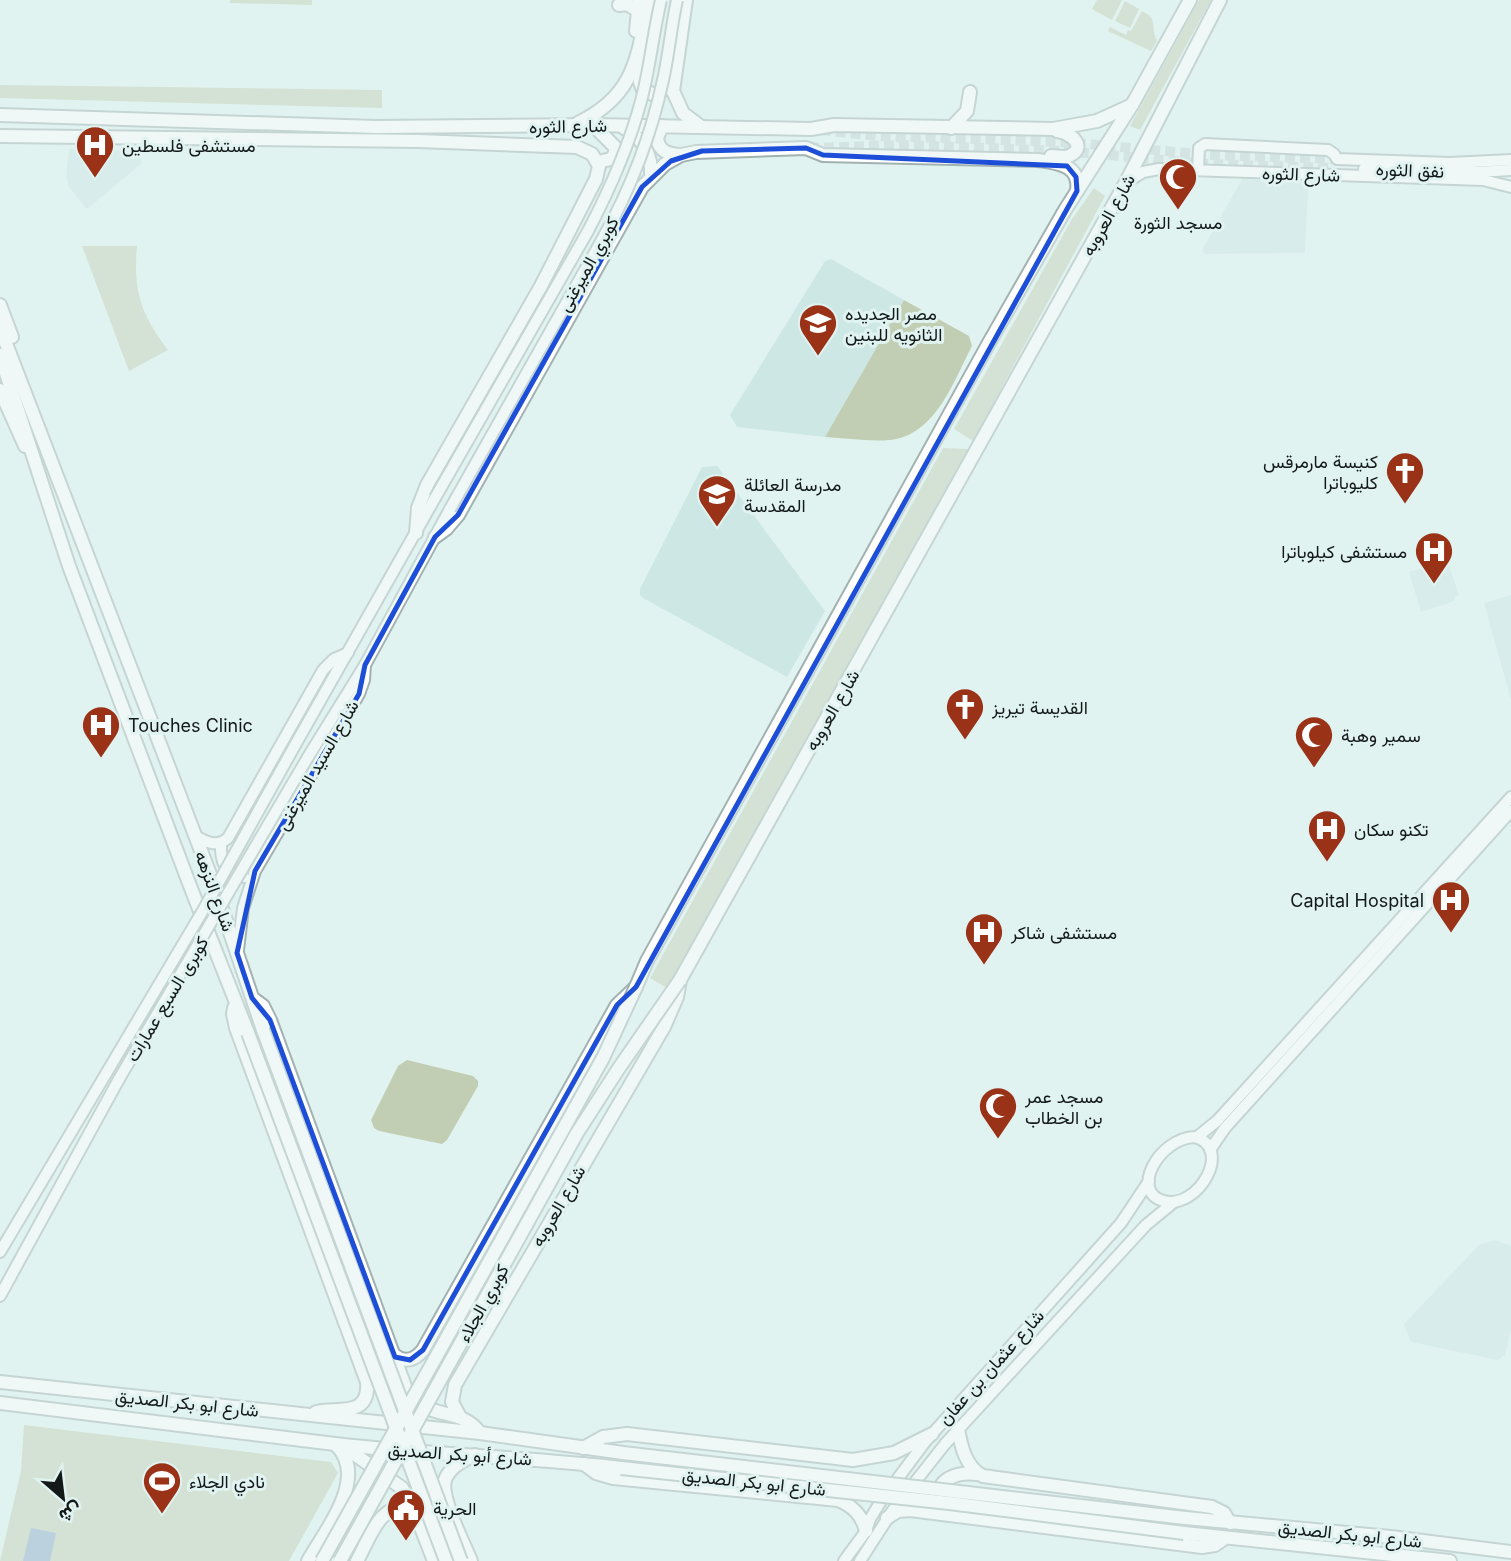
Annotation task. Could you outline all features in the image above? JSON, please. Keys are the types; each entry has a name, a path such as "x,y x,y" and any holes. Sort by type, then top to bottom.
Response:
{"main road":[{"path":"570,126 598,112 614,99 627,82 649,0"},
{"name":"كوبري الميرغنى","path":"416,533 588,230 613,179 639,109 661,0"},
{"name":"كوبري الميرغنى","path":"450,509 626,193 656,110 677,0"},
{"path":"686,0 673,80 674,95 680,109 701,126"},
{"name":"شارع العروبه","path":"393,1354 403,1360 416,1357 424,1350 610,1017 622,998 636,987 653,950 990,341 1077,191 1132,105 1190,0"},
{"name":"شارع العروبه","path":"460,1417 454,1406 453,1388 666,1023 677,998 680,980 1125,184 1220,0"},
{"path":"619,5 638,5 636,35 643,90 652,95 658,94 673,80"},
{"path":"951,128 965,114 971,92"},
{"name":"شارع الثوره","path":"0,115 376,127 593,125 811,129 834,125 1053,129 1097,121 1132,105"},
{"path":"593,125 615,148 611,159 598,162"},
{"path":"435,537 458,515 646,181 651,164 645,146 631,132 619,126"},
{"path":"662,126 657,134 659,148 667,154 806,148 823,155 1038,160 1061,163 1070,168 1077,180 1077,191"},
{"path":"1038,160 1049,156 1066,157 1075,150 1076,142 1072,135 1053,129"},
{"name":"شارع الثوره","path":"0,136 414,141 578,147 588,151 598,162 599,171 530,306 424,491 417,514 416,533"},
{"path":"1198,170 1199,148 1202,145 1328,150 1334,154 1335,163"},
{"path":"646,181 665,164 681,155"},
{"name":"شارع الثوره","path":"1335,163 1511,160"},
{"name":"نفق الثوره","path":"1335,163 1483,176"},
{"name":"شارع الثوره","path":"1125,184 1135,176 1151,170 1483,176 1511,170"},
{"path":"1483,176 1511,181"},
{"path":"1483,176 1511,187"},
{"name":"شارع النزهه","path":"0,305 44,421 45,446 194,835 251,998 263,1006 270,1020 406,1389 416,1401 436,1413 460,1417 473,1424 480,1433"},
{"path":"530,306 551,309 566,323"},
{"path":"0,328 45,446"},
{"path":"0,355 33,453"},
{"name":"شارع النزهه","path":"0,390 21,441 33,453 70,569 236,1005 233,1014 236,1028 367,1387 362,1403 351,1410 325,1410 300,1415"},
{"name":"شارع السيد الميرغنى","path":"237,953 243,908 255,871 359,694 365,665 450,509"},
{"path":"194,835 210,843 221,843 229,835 323,670 334,659 348,653 416,533"},
{"name":"كوبرى السبع عمارات","path":"0,1252 205,907 348,653"},
{"name":"كوبرى السبع عمارات","path":"0,1296 126,1067 365,665"},
{"path":"1198,1137 1206,1142 1210,1150 1211,1163 1205,1180 1192,1194 1174,1202 1158,1199 1150,1189 1149,1181 1154,1162 1165,1148 1180,1139 1198,1137 1215,1124 1511,797"},
{"path":"1210,1150 1225,1128 1511,811"},
{"path":"221,843 222,859 230,873 243,877 255,871"},
{"name":"كوبري الجلاء","path":"340,1561 571,1144 604,1089 680,980"},
{"name":"كوبري الجلاء","path":"322,1561 603,1058 636,987"},
{"path":"251,998 461,1561"},
{"path":"236,1005 446,1561"},
{"name":"شارع عثمان بن عفان","path":"844,1561 866,1531 870,1519 887,1493 932,1434 1118,1226 1134,1207 1149,1181"},
{"name":"شارع عثمان بن عفان","path":"860,1561 887,1518 958,1429 1146,1225 1174,1202"},
{"path":"1118,1226 1141,1213 1147,1219 1146,1225"},
{"path":"440,1321 445,1336 461,1341 472,1336 482,1323 494,1316"},
{"path":"356,1354 373,1354 387,1339"},
{"name":"شارع ابو بكر الصديق","path":"0,1382 480,1433 623,1453 877,1480 1185,1518 1391,1537 1511,1552"},
{"name":"شارع ابو بكر الصديق","path":"0,1403 338,1444"},
{"path":"958,1429 963,1450 977,1474"},
{"name":"شارع ابو بكر الصديق","path":"583,1448 603,1437 627,1434 853,1460 894,1453 932,1434"},
{"path":"338,1444 397,1483 411,1502 434,1561"},
{"path":"308,1561 347,1489 350,1472 346,1456 338,1444"},
{"name":"شارع أبو بكر الصديق","path":"338,1444 584,1464"},
{"path":"471,1561 446,1496 446,1479 460,1463 476,1454"},
{"path":"838,1500 852,1495 860,1485 860,1471 853,1460"},
{"name":"شارع ابو بكر الصديق","path":"584,1464 592,1471 613,1478 838,1500 855,1510 866,1531"},
{"name":"شارع ابو بكر الصديق","path":"584,1464 949,1503 1225,1538 1450,1561"},
{"path":"942,1514 937,1495 944,1481 962,1474 977,1474"},
{"name":"شارع ابو بكر الصديق","path":"977,1474 1212,1507 1224,1513 1230,1523"},
{"path":"411,1502 416,1483 425,1478 446,1479"},
{"path":"358,1561 387,1511 411,1502"},
{"name":"شارع ابو بكر الصديق","path":"887,1518 902,1510 1202,1547 1212,1546 1225,1538"},
{"path":"332,1517 347,1515 356,1518 364,1524 370,1537"}],"highlighted area":[{"path":"806,148 823,155 1067,166 1076,177 1077,191 636,987 617,1005 423,1350 410,1360 395,1357 270,1020 252,998 237,953 255,871 359,694 365,665 435,537 458,515 642,187 671,161 702,151"}],"shaded area":[{"name":"مستشفى فلسطين","path":"69,149 138,151 142,163 87,209 69,187 66,176"},
{"path":"1242,179 1304,182 1308,188 1305,253 1204,254 1202,250"},
{"name":"مصر الجديده الثانويه للبنين","path":"831,259 904,300 825,437 737,427 730,415 825,261"},
{"name":"مدرسة العائلة المقدسة","path":"717,466 825,611 787,677 640,595 640,589 702,467"},
{"name":"مستشفى كيلوباترا","path":"1447,560 1459,595 1454,597 1455,601 1421,612 1409,572"},
{"path":"1511,595 1511,700 1484,603"},
{"path":"1495,1240 1511,1246 1511,1330 1505,1355 1498,1360 1411,1342 1404,1324 1479,1245"}],"green space":[{"path":"230,0 312,0 312,5 230,3"},
{"path":"1097,0 1122,0 1112,20 1092,9"},
{"path":"1199,0 1211,0 1140,130 1130,126"},
{"path":"1125,1 1139,9 1130,28 1115,21"},
{"path":"1142,11 1153,20 1157,41 1151,51 1108,31 1110,27 1126,35"},
{"path":"0,85 382,90 382,108 0,98"},
{"path":"1094,188 1105,196 973,441 954,429 1072,219"},
{"path":"82,246 137,246 136,277 141,302 151,325 168,350 129,371"},
{"path":"904,300 969,336 972,346 950,390 931,418 906,436 890,440 825,437"},
{"path":"943,448 968,449 667,988 650,978"},
{"path":"407,1060 473,1076 478,1081 478,1086 447,1140 442,1144 374,1128 371,1120 398,1066"},
{"name":"نادي الجلاء","path":"24,1425 331,1462 338,1473 289,1561 0,1561 21,1471"}],"water":[{"path":"31,1528 56,1533 50,1561 23,1561"}],"tunnel":[{"path":"821,130 876,136 1064,142 1209,155 1337,159"},
{"path":"809,148 904,145 1063,151 1208,164 1333,168"}],"place":[{"name":"مستشفى فلسطين","path":"95,179"},
{"name":"مسجد الثورة","path":"1178,211"},
{"name":"مصر الجديده الثانويه للبنين","path":"818,357"},
{"name":"كنيسة مارمرقس كليوباترا","path":"1405,505"},
{"name":"مدرسة العائلة المقدسة","path":"717,528"},
{"name":"مستشفى كيلوباترا","path":"1434,585"},
{"name":"القديسة تيريز","path":"965,741"},
{"name":"Touches Clinic","path":"101,759"},
{"name":"سمير وهبة","path":"1314,769"},
{"name":"تكنو سكان","path":"1327,863"},
{"name":"Capital Hospital","path":"1451,934"},
{"name":"مستشفى شاكر","path":"984,966"},
{"name":"مسجد عمر بن الخطاب","path":"998,1140"},
{"name":"نادي الجلاء","path":"162,1515"},
{"name":"الحرية","path":"406,1542"}]}
